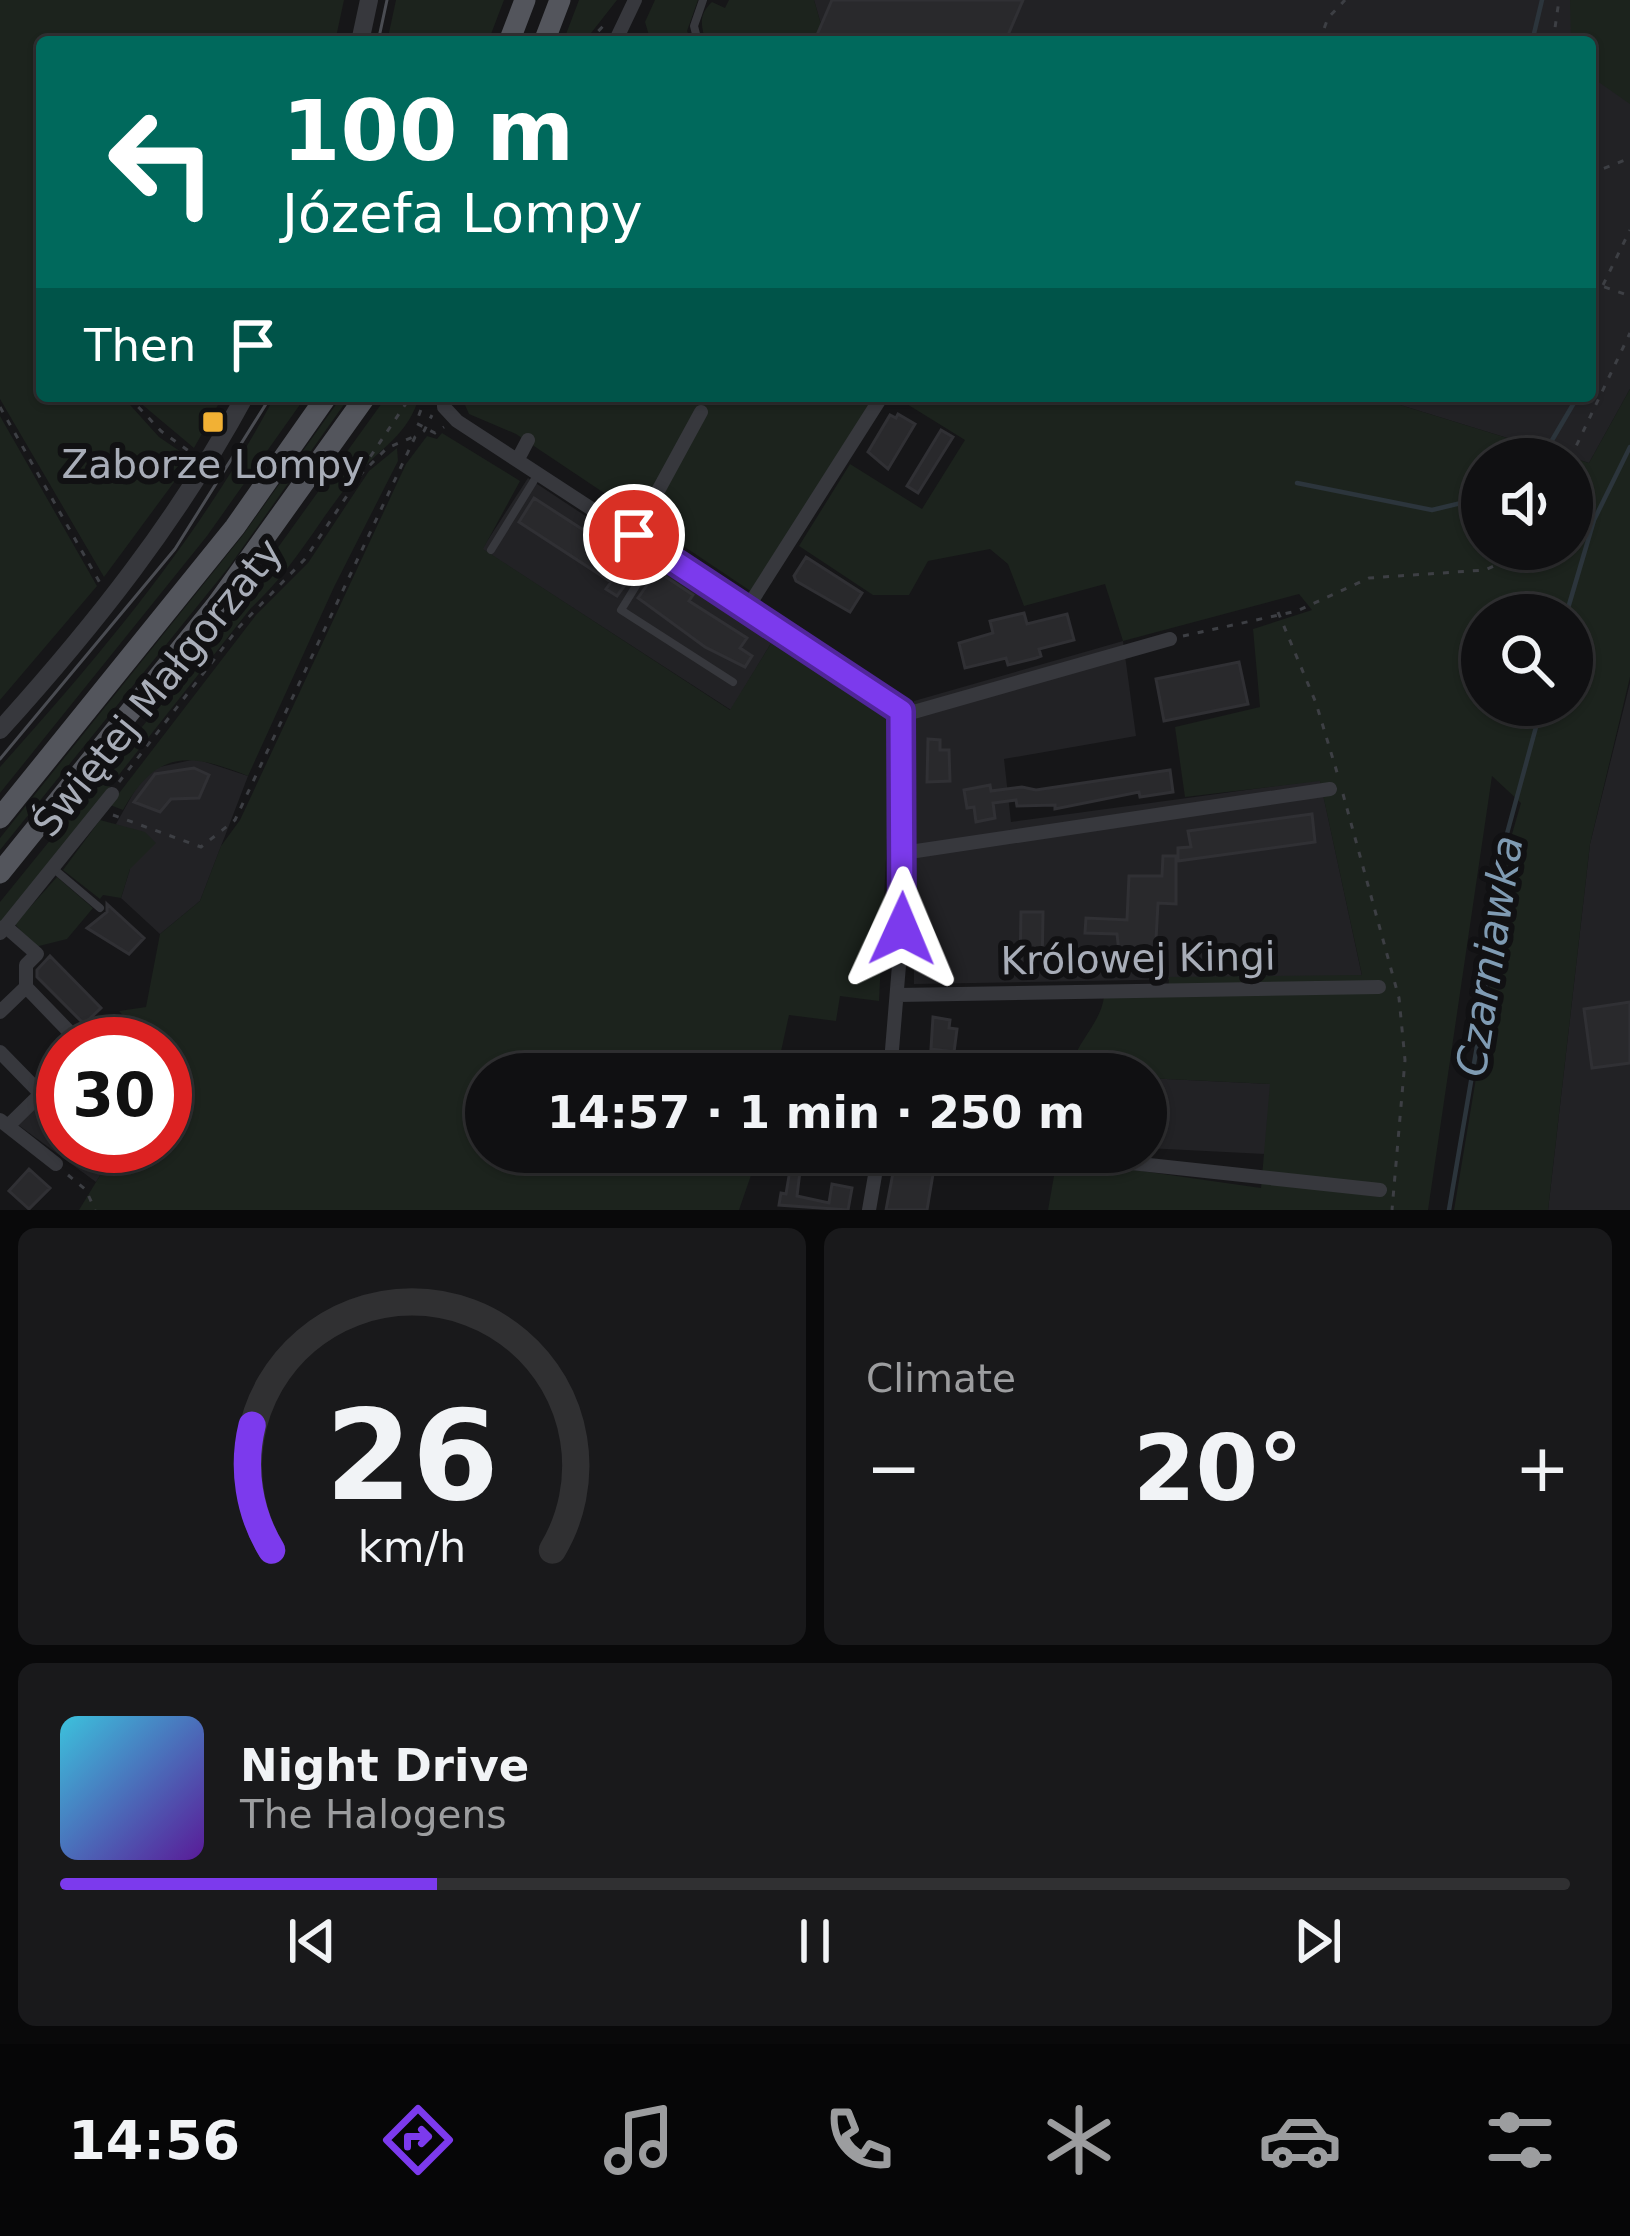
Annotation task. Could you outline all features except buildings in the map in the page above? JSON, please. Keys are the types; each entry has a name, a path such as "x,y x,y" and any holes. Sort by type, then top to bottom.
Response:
{"main road":[{"path":"511,36 526,0"},
{"path":"546,36 560,0"},
{"path":"0,818 223,542 323,402"},
{"path":"0,872 217,604 362,402"}],"street":[{"path":"361,36 369,0"},
{"path":"619,36 635,0"},
{"path":"0,730 152,549 189,496 241,402"},
{"path":"445,402 457,422 903,715 1169,639"},
{"path":"746,610 878,402"},
{"path":"634,535 702,405"},
{"path":"518,460 528,440"},
{"path":"892,1053 903,853 903,715"},
{"path":"903,853 1330,789"},
{"name":"Świętej Małgorzaty","path":"3,930 112,794"},
{"path":"3,930 37,954 26,965 26,987 54,1017"},
{"path":"0,1012 26,987"},
{"name":"Królowej Kingi","path":"898,995 1379,987"},
{"path":"0,1052 36,1089"},
{"path":"36,1098 4,1123 36,1148"},
{"path":"1167,1167 1380,1190"},
{"path":"869,1210 875,1173"}],"lane":[{"path":"696,36 694,26 703,0"},
{"path":"491,550 538,473"},
{"path":"658,550 621,610 733,682"},
{"path":"53,868 100,908"}],"path":[{"path":"1320,36 1328,18 1345,0"},
{"path":"1554,36 1559,0"},
{"path":"593,36 615,10"},
{"path":"1596,172 1630,158"},
{"path":"1604,285 1630,230"},
{"path":"1596,283 1630,296"},
{"path":"1580,438 1630,333"},
{"path":"134,402 161,431 195,455"},
{"path":"362,473 369,452 403,402"},
{"path":"99,812 128,818 201,847 235,820 415,437 443,402"},
{"path":"0,407 104,586"},
{"name":"Świętej Małgorzaty","path":"112,794 147,742 240,626 305,559 362,473 387,448 415,437"},
{"path":"1169,639 1297,611 1369,578 1486,570"},
{"path":"1278,612 1316,703 1399,998 1405,1060 1392,1210"},
{"path":"66,1173 86,1190 95,1210"}],"shaded area":[{"path":"0,0 344,0 336,36 36,36 36,402 127,402 159,437 187,456 180,474 104,577 0,399"},
{"path":"396,0 504,0 490,36 388,36"},
{"path":"579,0 617,0 589,36 565,36"},
{"path":"655,0 698,0 689,36 649,36 645,22"},
{"path":"729,0 814,0 824,36 704,36 704,11 712,2 725,8"},
{"path":"814,0 1630,0 1630,389 1593,456 1593,438 1508,438 1391,402 1596,402 1596,36 824,36"},
{"path":"1570,0 1630,0 1630,104 1596,80 1596,36 1571,36"},
{"path":"1630,389 1630,677 1590,844 1548,1210 1454,1210 1486,1018 1503,865 1521,803 1492,776 1428,1210 1048,1210 1055,1173 1155,1173 1261,1188 1270,1084 1167,1079 1167,1053 1076,1053 1104,997 1168,996 1169,977 1362,975 1320,781 1185,797 1175,727 1260,707 1253,629 1312,610 1299,594 1123,641 1105,584 1024,606 1008,564 990,549 928,561 909,595 873,595 799,546 850,464 922,509 965,440 904,402 1391,402 1508,438 1461,438 1461,570 1593,570 1593,456"},
{"path":"139,402 220,402 194,448"},
{"path":"272,402 302,402 207,536 0,793 0,767 149,590"},
{"path":"338,402 346,402 229,567 0,850 0,838 243,535"},
{"path":"383,402 416,402 405,426 351,481 293,561 0,925 0,902 202,653"},
{"path":"464,402 873,402 752,592 516,434 469,414"},
{"path":"0,416 97,586 0,700"},
{"path":"442,433 520,481 483,549 730,710 773,640 893,716 879,1001 840,996 836,1021 789,1015 781,1053 465,1053 465,1173 752,1173 739,1210 79,1210 102,1173 192,1173 192,1017 125,1017 119,1011 146,1007 160,934 200,901 221,846 240,820 406,464 427,436 437,439"},
{"path":"397,448 398,461 334,587 248,776 208,763 176,762 148,776 123,810 110,805 256,615 308,563 369,471"},
{"path":"528,478 773,640 731,710 482,549"},
{"path":"1123,641 1136,736 1004,759 1011,822 1320,780 1362,976 914,984 914,701"},
{"path":"1630,683 1630,1210 1548,1210 1590,844"},
{"path":"196,759 248,776 200,901 160,934 121,898 130,869 116,824 140,781 155,768"},
{"path":"100,820 145,832 156,843 130,869 121,898 103,895 100,899 63,870"},
{"path":"57,877 93,908 67,939 35,947 15,924"},
{"path":"1167,1079 1271,1084 1265,1154 1167,1149"},
{"path":"36,1106 36,1138 17,1124"}],"waterway":[{"path":"1533,36 1542,0"},
{"path":"1553,438 1574,402"},
{"name":"Czarniawka","path":"1572,594 1594,520 1630,447"},
{"path":"1297,483 1432,510 1461,503"},
{"name":"Czarniawka","path":"1449,1210 1482,1017 1499,863 1536,726"}],"tram line":[{"path":"379,36 387,0"},
{"path":"0,759 175,549 267,402"}],"place":[{"name":"Zaborze Lompy","path":"213,422"}],"route":[{"path":"634,535 901,711 902,929"}]}
